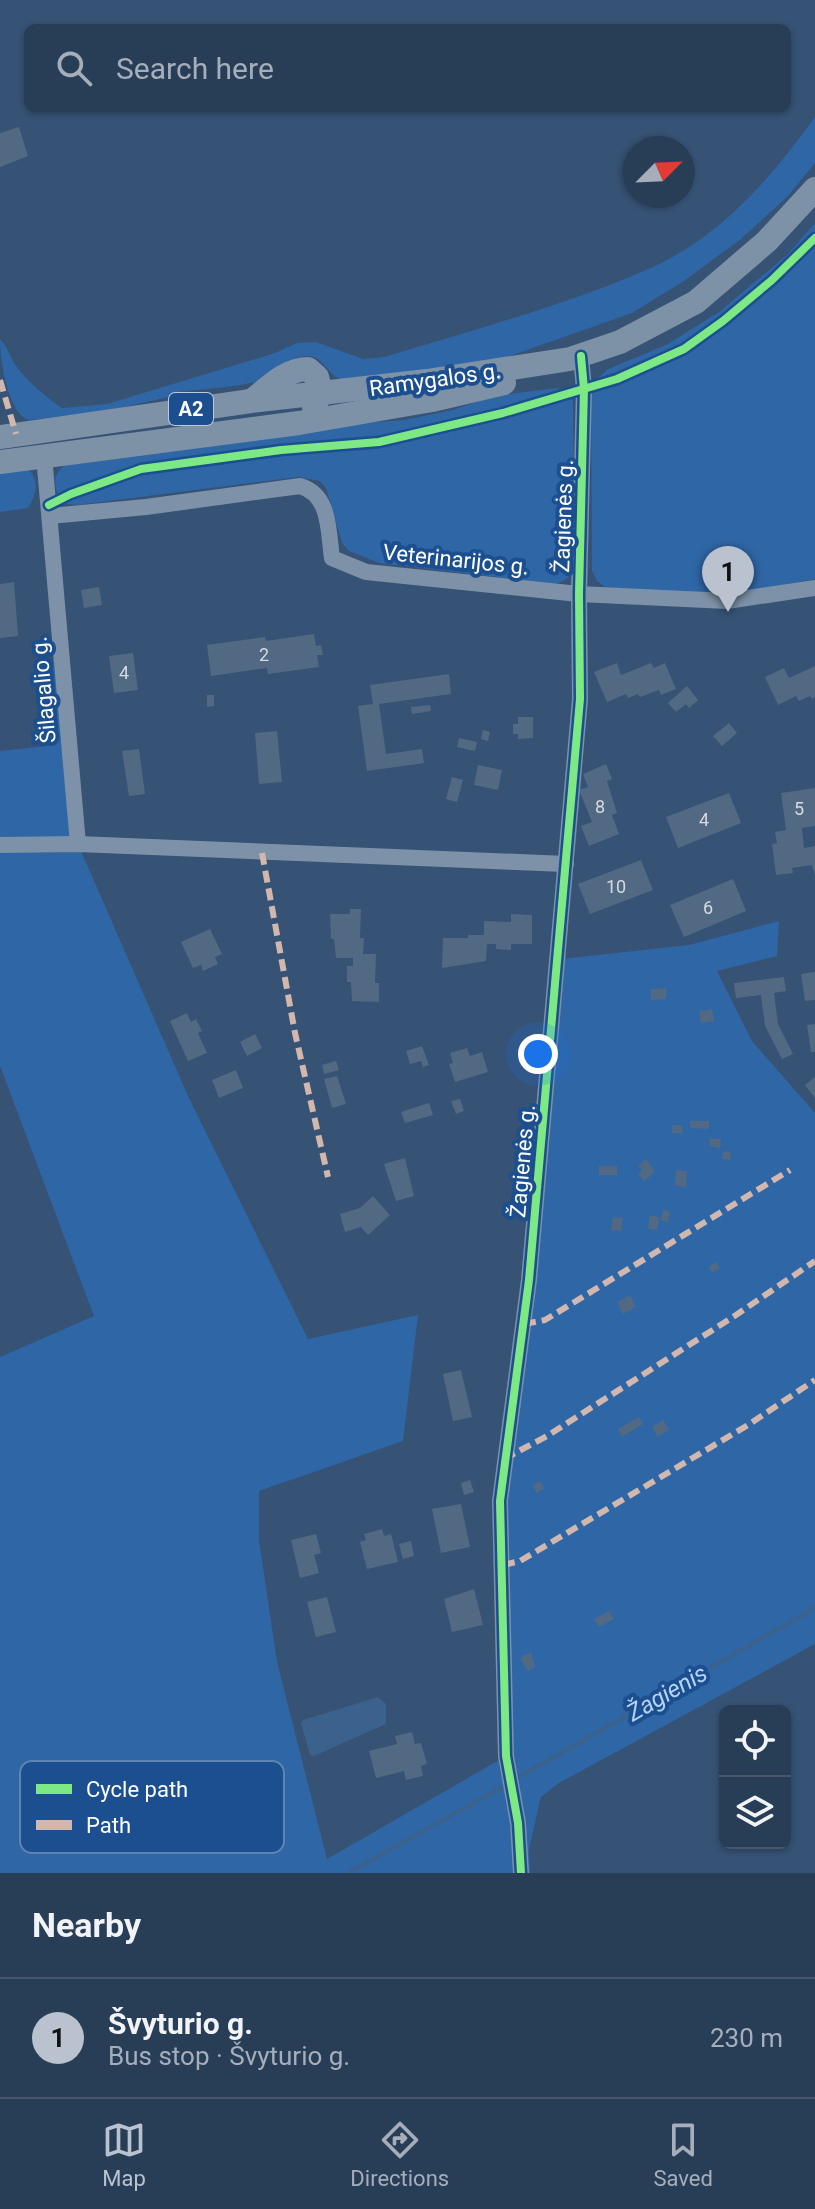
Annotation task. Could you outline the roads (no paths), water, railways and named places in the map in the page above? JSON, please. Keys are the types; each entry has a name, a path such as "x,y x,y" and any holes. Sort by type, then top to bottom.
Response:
{"highway":[{"name":"Ramygalos g.","path":"321,393 427,381 576,358 620,342 696,302 767,241 815,189"},
{"name":"A2","path":"0,462 299,423 481,389 576,358"},
{"name":"A2","path":"0,437 251,401 298,369 308,369 317,377 321,393"},
{"path":"299,423 311,411 321,393"}],"street":[{"name":"Žagienės g.","path":"521,1873 518,1823 506,1756 500,1501 529,1280 580,699 584,389 576,358"},
{"name":"Šilagalio g.","path":"44,456 78,844"},
{"name":"Veterinarijos g.","path":"50,516 146,507 300,486 309,489 321,500 332,558 366,572 579,594"},
{"path":"579,594 727,601 815,588"},
{"path":"0,845 78,844 566,864"}],"waterway":[{"name":"Žagienis","path":"519,1777 815,1608"},
{"name":"Žagienis","path":"348,1873 502,1787"}],"place":[{"name":"Švyturio g.","path":"728,612"}]}
